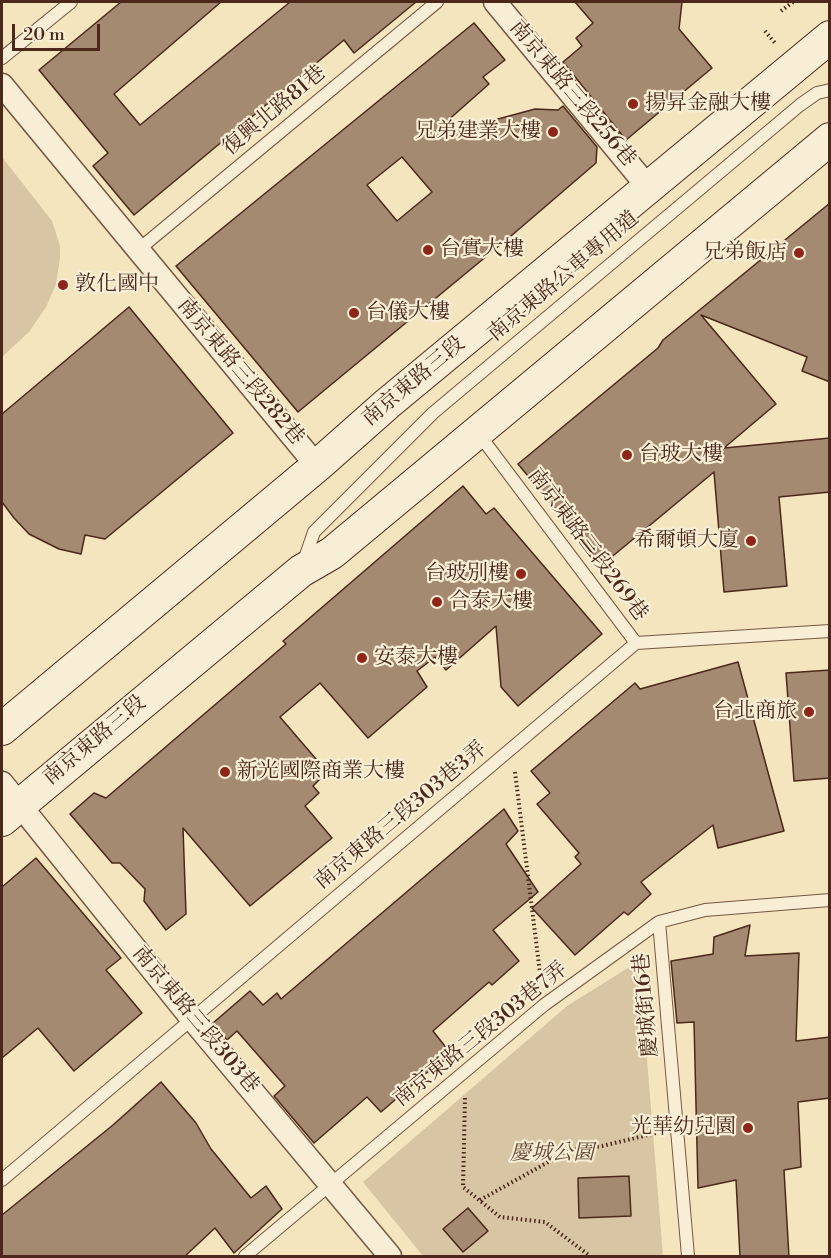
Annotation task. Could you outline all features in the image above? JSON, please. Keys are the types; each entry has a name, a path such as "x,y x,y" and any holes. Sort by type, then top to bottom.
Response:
{"main road":[{"name":"南京東路三段","path":"2,729 317,466 387,404 830,37"},
{"name":"南京東路三段","path":"7,802 301,571 332,553 830,139"}],"street":[{"name":"南京東路三段256巷","path":"495,2 648,187"},
{"name":"南京東路三段282巷","path":"2,85 317,466"},
{"name":"南京東路三段303巷","path":"7,802 331,1184 390,1257"}],"lane":[{"path":"2,58 71,2"},
{"name":"復興北路81巷","path":"138,250 437,2"},
{"name":"南京東路公車專用道","path":"301,571 314,532 433,413 800,105 817,93 830,90"},
{"name":"南京東路三段269巷","path":"477,432 636,643 830,631"},
{"name":"南京東路三段303巷3弄","path":"2,1180 636,643"},
{"name":"慶城街16巷","path":"688,1257 659,922 705,910 830,900"},
{"name":"南京東路三段303巷7弄","path":"245,1257 544,1005 659,922"}],"path":[{"path":"781,11 794,2"},
{"path":"512,747 544,1005"},
{"path":"465,1071 463,1187 501,1216 545,1222 590,1257"},
{"path":"480,1200 570,1150 602,1146 677,1128"}],"green space":[{"path":"2,157 52,221 60,246 60,258 56,284 46,307 29,332 2,357"},
{"name":"慶城公園","path":"639,961 663,1256 423,1256 363,1182 567,1006"}],"building":[{"path":"121,2 221,2 114,94 140,125 290,2 416,2 354,53 344,40 134,215 93,166 108,153 39,70"},
{"name":"揚昇金融大樓","path":"575,2 682,2 679,29 712,68 626,140 563,62 582,46 576,38 593,23"},
{"path":"474,23 505,60 483,77 489,84 428,138 535,109 558,110 563,106 597,147 596,163 298,412 176,266","holes":["402,157 432,192 397,221 367,185"]},
{"path":"830,203 830,382 802,371 807,357 701,315 776,404 724,448 830,438 830,492 779,497 787,586 724,592 714,472 602,565 518,464 658,348 663,340"},
{"path":"129,307 233,433 105,539 85,535 81,554 59,549 29,534 2,502 2,414"},
{"path":"463,486 486,514 494,508 602,634 518,706 501,687 496,626 446,670 435,657 417,671 427,687 368,738 320,683 280,717 316,759 309,766 320,779 313,786 319,793 305,806 332,838 250,906 183,828 186,914 166,930 144,901 145,889 120,863 112,863 70,814 94,793 106,798 286,644 283,641"},
{"path":"738,662 784,831 718,848 713,825 641,882 651,894 628,915 624,912 575,955 532,908 581,864 575,857 579,853 537,804 550,793 531,771 635,683 640,689"},
{"name":"台北商旅","path":"830,670 830,778 794,781 786,673"},
{"path":"504,809 518,831 506,844 538,892 493,930 519,961 492,985 489,982 433,1031 452,1055 425,1074 381,1112 367,1097 314,1143 274,1096 285,1086 237,1031 227,1040 213,1023 250,991 263,1005 277,993 281,999"},
{"path":"36,858 121,958 106,970 142,1013 74,1071 38,1028 2,1058 2,887"},
{"path":"750,925 745,956 799,953 796,1041 830,1037 830,1098 798,1102 801,1167 784,1170 789,1257 740,1257 736,1180 698,1188 694,1022 677,1023 671,961 713,954 714,937"},
{"path":"161,1082 196,1123 211,1149 251,1198 266,1186 282,1209 234,1253 215,1228 184,1257 2,1257 2,1215 113,1125"},
{"path":"629,1176 631,1216 579,1218 578,1178"},
{"path":"468,1208 488,1231 463,1252 443,1229"}],"place":[{"name":"揚昇金融大樓","path":"633,104"},
{"name":"兄弟建業大樓","path":"553,132"},
{"name":"台實大樓","path":"428,250"},
{"name":"兄弟飯店","path":"799,253"},
{"name":"敦化國中","path":"63,285"},
{"name":"台儀大樓","path":"354,313"},
{"name":"台玻大樓","path":"627,455"},
{"name":"希爾頓大廈","path":"751,541"},
{"name":"台玻別樓","path":"521,574"},
{"name":"合泰大樓","path":"437,602"},
{"name":"安泰大樓","path":"362,658"},
{"name":"台北商旅","path":"809,712"},
{"name":"新光國際商業大樓","path":"225,772"},
{"name":"光華幼兒園","path":"748,1128"}]}
